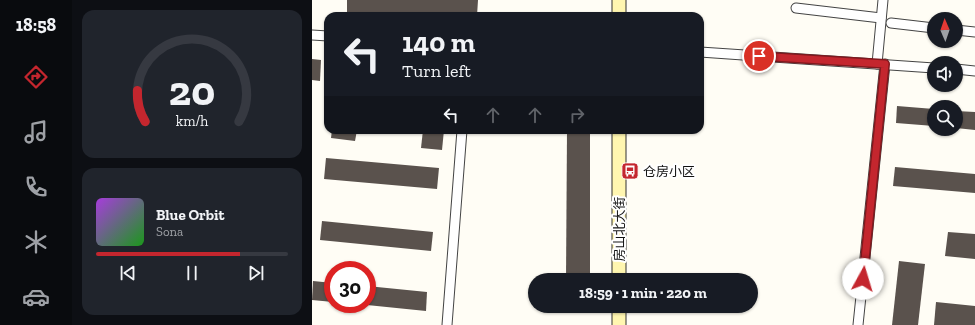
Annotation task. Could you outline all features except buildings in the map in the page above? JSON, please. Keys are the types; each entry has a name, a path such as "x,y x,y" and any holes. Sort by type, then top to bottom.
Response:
{"main road":[{"path":"619,0 619,12"},
{"name":"房山北大街","path":"619,134 619,273"},
{"path":"620,313 620,325"}],"street":[{"path":"858,325 881,64 881,18 883,0"},
{"path":"796,8 881,18"},
{"path":"891,24 927,27"},
{"path":"963,31 975,32"},
{"path":"312,35 324,36"},
{"path":"704,52 927,67"},
{"path":"963,69 975,70"},
{"path":"446,325 462,134"}],"place":[{"name":"仓房小区","path":"630,171"}],"route":[{"path":"759,56 885,64 863,279"}]}
